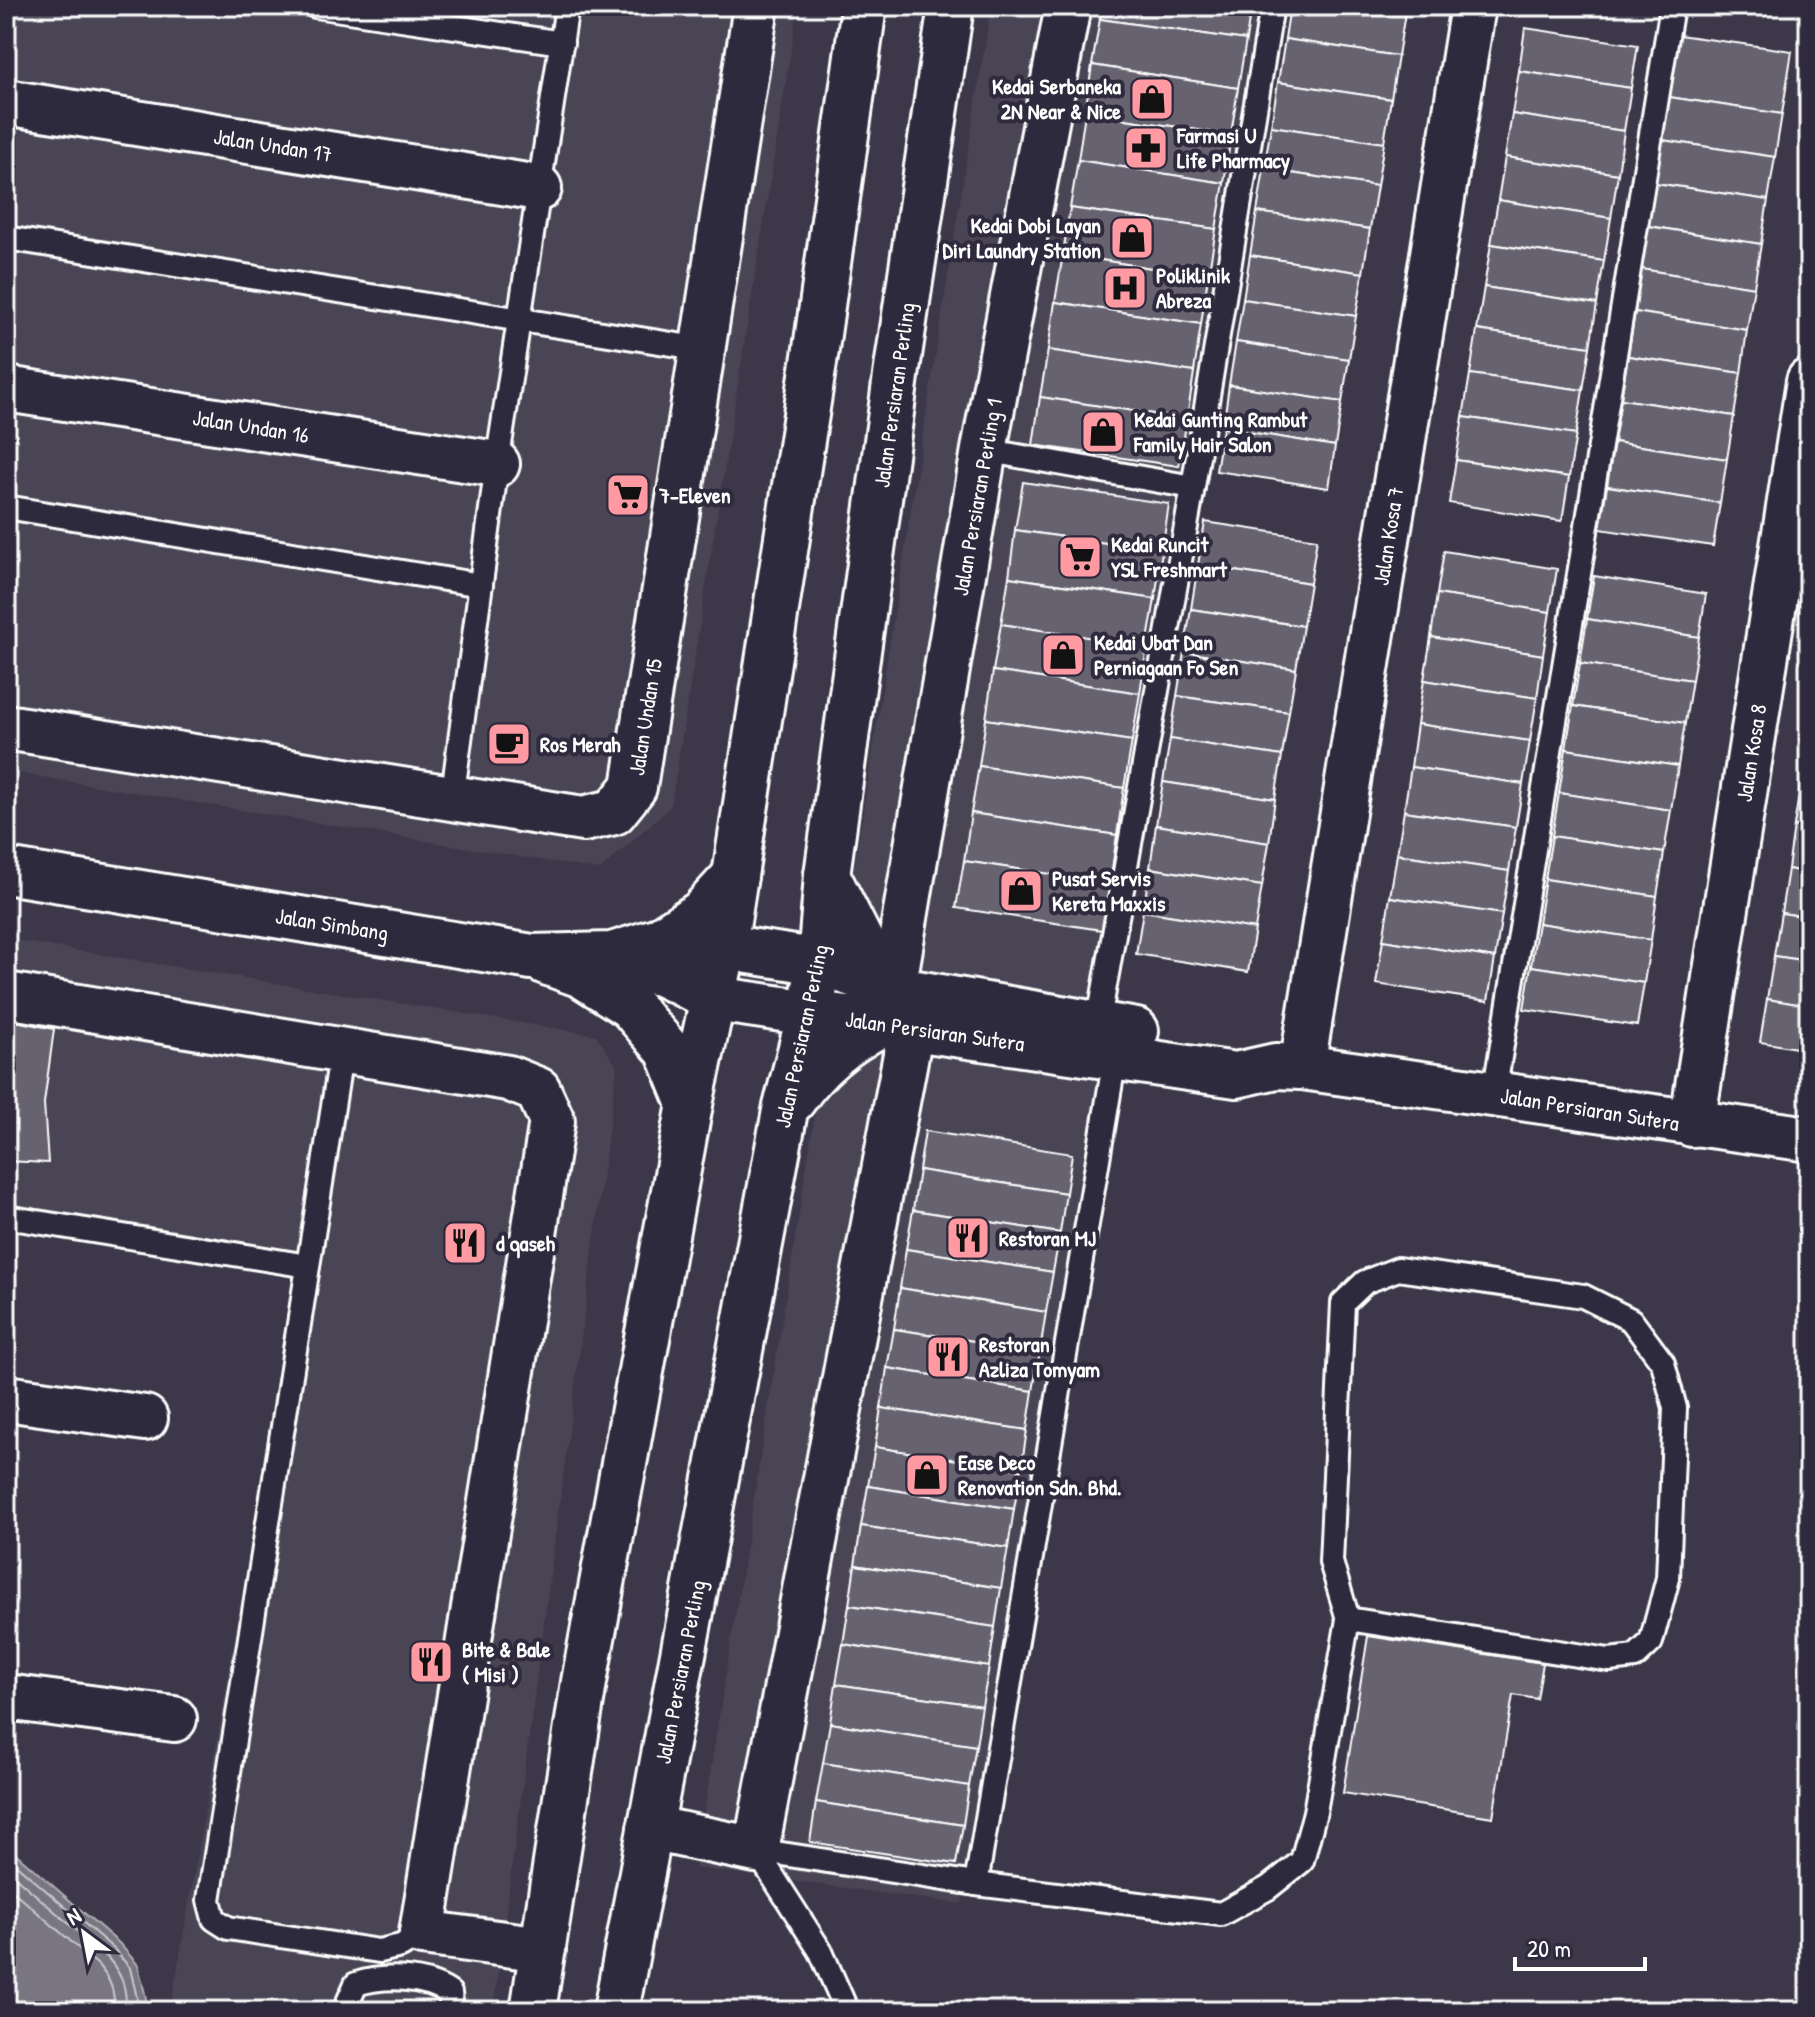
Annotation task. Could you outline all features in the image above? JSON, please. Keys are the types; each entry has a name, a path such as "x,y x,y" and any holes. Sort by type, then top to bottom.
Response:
{"street":[{"name":"Jalan Undan 15","path":"6,727 583,819 614,812 634,787 756,6"},
{"path":"533,2011 584,1682 690,1104 724,947 815,356 864,6"},
{"name":"Jalan Persiaran Perling","path":"616,2011 785,1111 820,962 827,875 951,6"},
{"name":"Jalan Persiaran Perling 1","path":"756,1850 895,1013 984,450 1068,6"},
{"name":"Jalan Kosa 7","path":"1289,1066 1473,6"},
{"name":"Jalan Undan 17","path":"6,102 539,188"},
{"name":"Jalan Kosa 8","path":"1692,1124 1809,381"},
{"name":"Jalan Undan 16","path":"6,389 497,464"},
{"name":"Jalan Simbang","path":"6,871 532,957 660,973"},
{"path":"785,1111 811,1075 843,1045 895,1013 827,875"},
{"path":"532,957 612,955 659,940 701,913 735,876"},
{"path":"660,973 724,947"},
{"name":"Jalan Persiaran Sutera","path":"724,947 820,962 895,1013"},
{"path":"532,957 582,975 630,1006 668,1050 690,1104"},
{"name":"Jalan Persiaran Sutera","path":"660,973 714,999 810,1013 895,1013 1106,1041 1245,1048 1289,1066 1809,1139"},
{"path":"6,995 508,1078 538,1090 552,1121 422,1933 543,1949"},
{"path":"6,1398 145,1418"},
{"path":"6,1697 174,1719"},
{"path":"650,1828 756,1850"}],"lane":[{"path":"315,6 562,43"},
{"path":"452,800 497,464 567,6"},
{"path":"976,1884 1193,487 1272,6"},
{"path":"1494,1094 1672,6"},
{"path":"6,238 703,349"},
{"path":"984,450 1193,487"},
{"path":"6,507 481,585"},
{"path":"342,1049 209,1900 214,1919 228,1928 273,1935 379,1951 401,1946 422,1933"},
{"path":"6,1217 308,1266"},
{"path":"756,1850 976,1884 1221,1914 1268,1888 1302,1861 1315,1812 1348,1619 1331,1562 1343,1303 1365,1282 1398,1269 1583,1296 1631,1320 1663,1363 1675,1408 1668,1578 1651,1642 1635,1657 1609,1660 1348,1619"},
{"path":"756,1850 821,1952 847,2011"},
{"path":"344,2011 356,1984 379,1977 437,1984 450,1993 452,2011"}],"shaded area":[{"path":"6,6 798,6 671,806 600,870 6,771"},
{"path":"991,6 1273,6 962,1904 695,1868"},
{"path":"6,939 596,1035 617,1066 493,2011 170,2011 298,1277 6,1230"}],"water":[{"path":"6,1845 120,1944 138,1965 146,1998 144,2011 6,2011"}],"building":[{"path":"1102,6 1251,6 1246,40 1100,19"},
{"path":"1290,6 1360,6 1405,13 1398,56 1285,39"},
{"path":"1100,19 1246,40 1238,88 1092,65"},
{"path":"1525,28 1638,45 1631,88 1519,71"},
{"path":"1679,35 1792,51 1782,114 1669,97"},
{"path":"1285,39 1398,56 1391,99 1278,82"},
{"path":"1092,65 1238,88 1231,135 1085,113"},
{"path":"1519,71 1631,88 1624,131 1512,114"},
{"path":"1278,82 1391,99 1384,143 1271,126"},
{"path":"1669,97 1782,114 1775,157 1662,140"},
{"path":"1085,113 1231,135 1224,183 1078,160"},
{"path":"1512,114 1624,131 1618,174 1505,157"},
{"path":"1271,126 1384,143 1377,186 1264,169"},
{"path":"1662,140 1775,157 1768,200 1655,183"},
{"path":"1505,157 1618,174 1611,218 1498,200"},
{"path":"1078,160 1224,183 1216,229 1070,208"},
{"path":"1264,169 1377,186 1370,229 1257,212"},
{"path":"1655,183 1768,200 1761,244 1648,226"},
{"path":"1498,200 1611,218 1604,261 1491,244"},
{"path":"1070,208 1216,229 1208,277 1063,254"},
{"path":"1257,212 1370,229 1363,273 1250,255"},
{"path":"1648,226 1761,244 1754,287 1641,269"},
{"path":"1491,244 1604,261 1597,304 1484,287"},
{"path":"1063,254 1208,277 1201,324 1055,302"},
{"path":"1250,255 1363,273 1356,316 1243,299"},
{"path":"1641,269 1754,287 1747,330 1635,312"},
{"path":"1484,287 1597,304 1590,347 1477,330"},
{"path":"1243,299 1356,316 1349,359 1236,342"},
{"path":"1055,302 1201,324 1194,372 1048,350"},
{"path":"1635,312 1747,330 1741,373 1628,356"},
{"path":"1477,330 1590,347 1583,390 1470,374"},
{"path":"1236,342 1349,359 1342,402 1229,385"},
{"path":"1048,350 1194,372 1187,419 1040,397"},
{"path":"1628,356 1741,373 1734,416 1621,399"},
{"path":"1470,374 1583,390 1576,434 1463,417"},
{"path":"1229,385 1342,402 1335,446 1223,428"},
{"path":"1040,397 1187,419 1179,466 1033,445"},
{"path":"1621,399 1734,416 1727,459 1614,442"},
{"path":"1463,417 1576,434 1569,477 1456,460"},
{"path":"1223,428 1335,446 1329,488 1216,471"},
{"path":"1614,442 1727,459 1720,503 1607,486"},
{"path":"1456,460 1569,477 1562,521 1449,503"},
{"path":"1023,482 1169,504 1162,551 1015,530"},
{"path":"1607,486 1720,503 1713,546 1600,529"},
{"path":"1205,522 1317,539 1310,583 1198,565"},
{"path":"1015,530 1162,551 1155,599 1009,577"},
{"path":"1444,551 1557,569 1550,612 1437,594"},
{"path":"1198,565 1310,583 1303,626 1191,609"},
{"path":"1594,576 1706,594 1699,637 1587,619"},
{"path":"1009,577 1155,599 1147,646 1001,624"},
{"path":"1437,594 1550,612 1543,655 1431,637"},
{"path":"1191,609 1303,626 1296,669 1184,652"},
{"path":"1587,619 1699,637 1692,680 1580,663"},
{"path":"1001,624 1147,646 1140,693 993,671"},
{"path":"1431,637 1543,655 1537,698 1424,680"},
{"path":"1184,652 1296,669 1289,712 1177,696"},
{"path":"1580,663 1692,680 1685,723 1573,706"},
{"path":"993,671 1140,693 1132,741 986,719"},
{"path":"1424,680 1537,698 1530,741 1417,724"},
{"path":"1177,696 1289,712 1282,756 1170,739"},
{"path":"1573,706 1685,723 1678,766 1566,749"},
{"path":"986,719 1132,741 1124,788 979,766"},
{"path":"1417,724 1530,741 1523,784 1411,767"},
{"path":"1170,739 1282,756 1275,799 1163,782"},
{"path":"1809,739 1809,784 1801,782"},
{"path":"1566,749 1678,766 1671,810 1559,793"},
{"path":"979,766 1124,788 1117,835 971,813"},
{"path":"1411,767 1523,784 1516,827 1404,811"},
{"path":"1163,782 1275,799 1269,843 1156,825"},
{"path":"1801,782 1809,784 1809,828 1794,826"},
{"path":"1559,793 1671,810 1664,853 1552,836"},
{"path":"1404,811 1516,827 1509,871 1397,854"},
{"path":"971,813 1117,835 1110,883 964,861"},
{"path":"1156,825 1269,843 1262,886 1150,868"},
{"path":"1794,826 1809,828 1809,873 1788,869"},
{"path":"1552,836 1664,853 1657,896 1545,879"},
{"path":"1397,854 1509,871 1502,914 1390,897"},
{"path":"964,861 1110,883 1102,930 956,908"},
{"path":"1150,868 1262,886 1255,929 1143,911"},
{"path":"1788,869 1809,873 1809,917 1781,913"},
{"path":"1545,879 1657,896 1651,940 1538,923"},
{"path":"1390,897 1502,914 1495,958 1383,940"},
{"path":"1143,911 1255,929 1248,972 1136,954"},
{"path":"1781,913 1809,917 1809,961 1774,956"},
{"path":"1538,923 1651,940 1644,983 1531,966"},
{"path":"1383,940 1495,958 1488,1001 1376,984"},
{"path":"1774,956 1809,961 1809,1006 1767,999"},
{"path":"1531,966 1644,983 1637,1026 1524,1009"},
{"path":"1767,999 1809,1006 1809,1050 1760,1042"},
{"path":"6,1019 54,1029 44,1103 48,1163 6,1161"},
{"path":"925,1131 1072,1154 1066,1193 919,1170"},
{"path":"919,1170 1066,1193 1060,1233 913,1210"},
{"path":"913,1210 1060,1233 1053,1272 906,1249"},
{"path":"906,1249 1053,1272 1046,1312 900,1288"},
{"path":"900,1288 1046,1312 1040,1351 894,1329"},
{"path":"894,1329 1040,1351 1033,1391 887,1368"},
{"path":"887,1368 1033,1391 1027,1430 881,1408"},
{"path":"881,1408 1027,1430 1021,1470 875,1447"},
{"path":"875,1447 1021,1470 1014,1509 868,1486"},
{"path":"868,1486 1014,1509 1008,1548 861,1526"},
{"path":"861,1526 1008,1548 1001,1588 855,1565"},
{"path":"855,1565 1001,1588 995,1627 849,1605"},
{"path":"849,1605 995,1627 989,1667 843,1644"},
{"path":"1368,1636 1543,1663 1537,1699 1513,1695 1493,1817 1343,1793"},
{"path":"843,1644 989,1667 982,1706 836,1684"},
{"path":"836,1684 982,1706 976,1746 830,1723"},
{"path":"830,1723 976,1746 969,1786 823,1763"},
{"path":"823,1763 969,1786 963,1825 816,1802"},
{"path":"816,1802 963,1825 956,1864 810,1842"}],"place":[{"name":"Kedai Serbaneka 2N Near & Nice","path":"1152,99"},
{"name":"Farmasi U Life Pharmacy","path":"1146,148"},
{"name":"Kedai Dobi Layan Diri Laundry Station","path":"1132,238"},
{"name":"Poliklinik Abreza","path":"1125,288"},
{"name":"Kedai Gunting Rambut Family Hair Salon","path":"1103,432"},
{"name":"7-Eleven","path":"628,495"},
{"name":"Kedai Runcit YSL Freshmart","path":"1080,557"},
{"name":"Kedai Ubat Dan Perniagaan Fo Sen","path":"1063,655"},
{"name":"Ros Merah","path":"509,744"},
{"name":"Pusat Servis Kereta Maxxis","path":"1021,891"},
{"name":"Restoran MJ","path":"968,1238"},
{"name":"d qaseh","path":"465,1243"},
{"name":"Restoran Azliza Tomyam","path":"948,1357"},
{"name":"Ease Deco Renovation Sdn. Bhd.","path":"927,1475"},
{"name":"Bite & Bale ( Misi )","path":"431,1662"}]}
